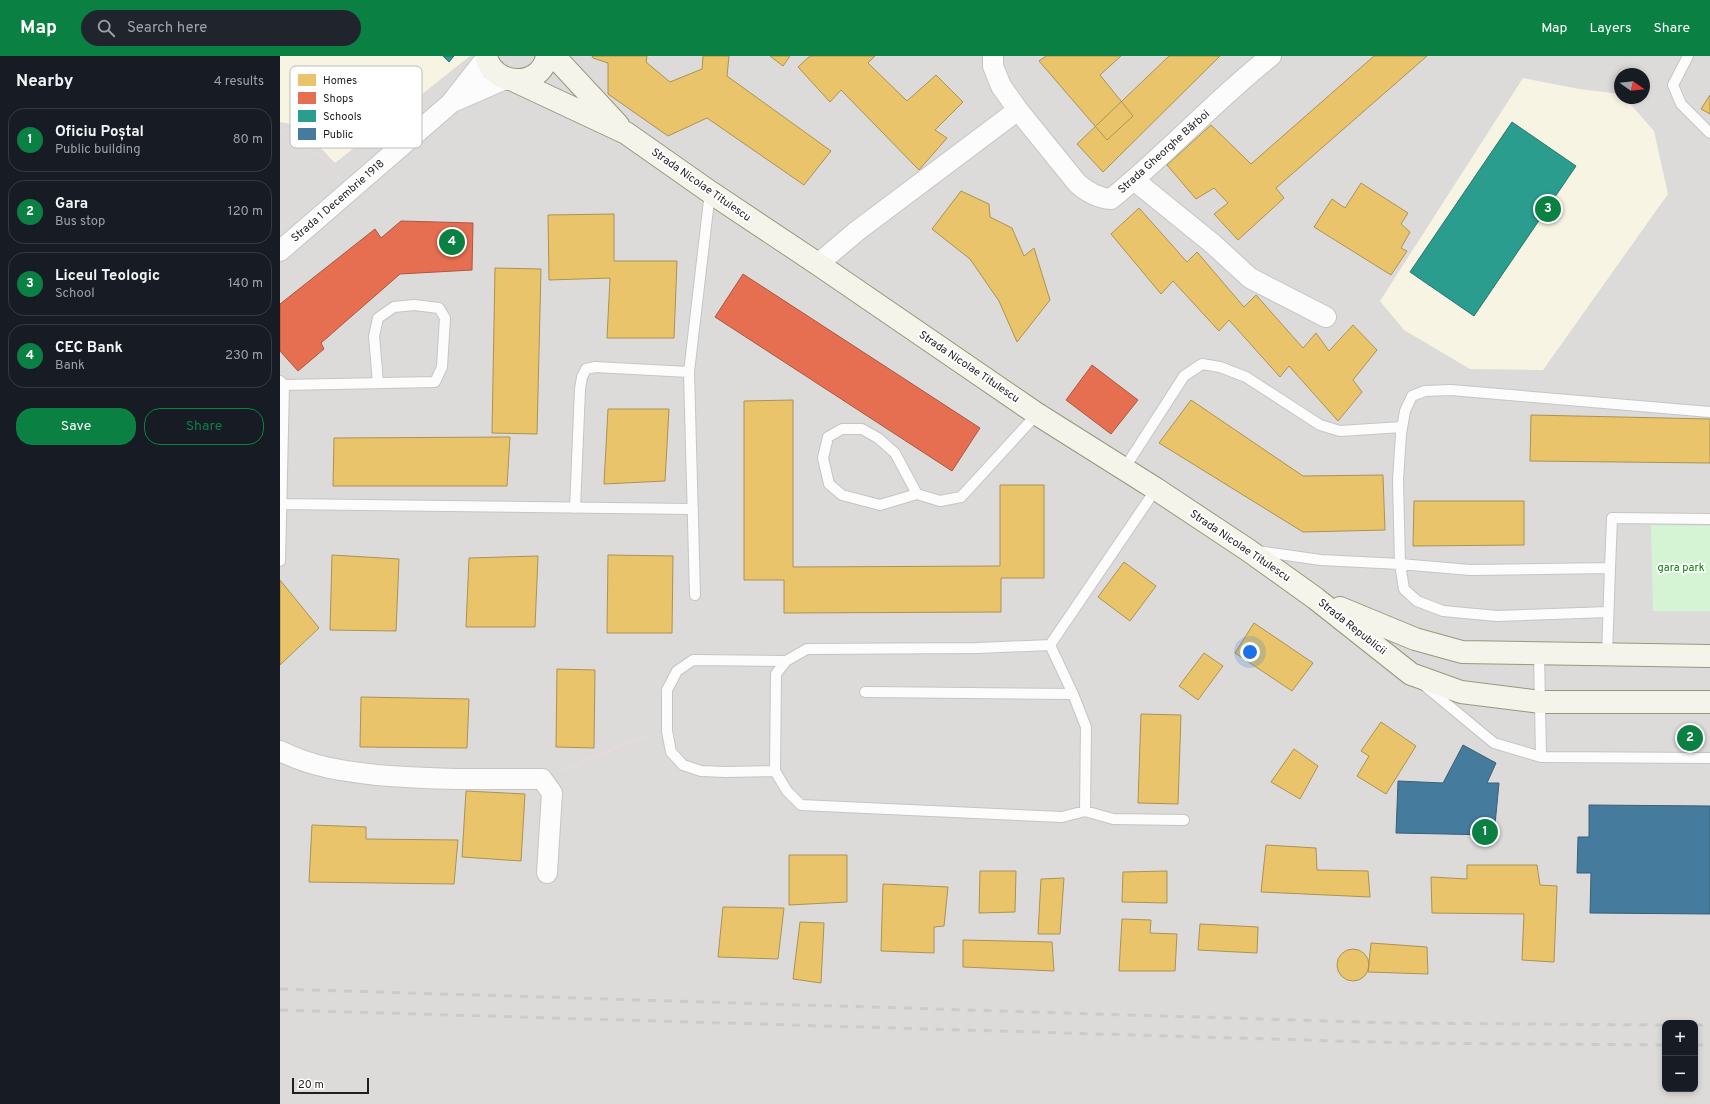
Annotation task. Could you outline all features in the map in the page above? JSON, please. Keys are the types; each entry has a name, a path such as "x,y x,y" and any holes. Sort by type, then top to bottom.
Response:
{"main road":[{"path":"510,80 525,80 534,75 542,68 547,56"},
{"name":"Strada Nicolae Titulescu","path":"554,56 626,133"},
{"name":"Strada Nicolae Titulescu","path":"486,57 490,67 497,74 626,133 710,192 1037,414 1156,489 1248,550 1315,598"},
{"name":"Strada Republicii","path":"1315,598 1415,639 1462,652 1710,656"},
{"name":"Strada Republicii","path":"1315,598 1412,674 1461,692 1541,702 1710,702"}],"street":[{"name":"Strada Gheorghe Bărboi","path":"993,56 993,66 1001,86 1018,110 1077,183 1087,192 1102,198 1111,199 1134,180 1242,79 1271,56"},
{"name":"Strada 1 Decembrie 1918","path":"422,128 451,103 486,57"},
{"name":"Strada 1 Decembrie 1918","path":"451,103 510,80"},
{"path":"818,264 857,231 1018,110"},
{"name":"Strada 1 Decembrie 1918","path":"280,251 399,148"},
{"path":"1134,180 1213,244 1250,278 1326,317"},
{"path":"280,751 296,759 329,769 354,772 414,778 542,779 552,793 547,873"}],"lane":[{"path":"1688,56 1673,85 1681,104 1710,133"},
{"path":"696,596 689,372 710,192"},
{"path":"280,561 282,383 378,383 435,382 442,367 445,318 439,308 414,304 394,307 378,318 374,336 378,383"},
{"path":"1124,469 1184,376 1202,364 1220,367 1246,376 1320,425 1340,431 1402,427"},
{"path":"575,508 580,389 582,377 586,369 595,367 689,372"},
{"path":"1608,612 1497,616 1443,611 1417,601 1404,589 1400,564 1398,480 1402,427 1405,411 1412,396 1425,390 1451,390 1710,412"},
{"path":"917,494 895,453 878,438 862,429 842,429 828,437 823,458 829,484 842,495 880,505 917,494 940,501 961,497 1037,414"},
{"path":"1050,645 1156,489"},
{"path":"281,504 693,509"},
{"path":"1607,655 1612,518 1710,519"},
{"path":"1248,550 1321,560 1400,564 1470,570 1610,568"},
{"path":"1050,645 978,648 807,649 786,661 776,674 775,771 787,791 801,805 1062,817 1085,811 1113,819 1184,820"},
{"path":"1050,645 1074,694 1086,727 1085,811"},
{"path":"1539,653 1541,757"},
{"path":"775,771 701,771 683,765 670,752 667,731 667,690 677,671 693,660 786,661"},
{"path":"1412,674 1494,743 1541,757 1710,758"},
{"path":"865,692 1074,694"}],"path":[{"path":"280,132 290,135"},
{"path":"309,148 358,184"},
{"path":"542,779 630,742 667,731"}],"shaded area":[{"path":"280,56 1710,56 1710,1104 280,1104"},
{"path":"280,56 470,56 422,94 422,66 290,66 290,124 280,122"},
{"path":"1523,78 1579,89 1614,93 1614,104 1630,104 1654,131 1668,194 1543,370 1470,369 1404,330 1380,301"},
{"path":"321,148 354,148 335,163"}],"green space":[{"name":"gara park","path":"1651,525 1710,526 1710,611 1653,611"}],"building: Homes":[{"path":"592,56 647,56 646,62 670,82 702,69 703,56 729,56 727,76 831,151 804,185 707,118 668,136 608,94 608,63 593,58"},
{"path":"770,56 790,56 783,66"},
{"path":"810,56 875,56 868,63 907,101 936,75 963,102 935,130 947,138 919,170 841,90 830,102 798,67"},
{"path":"1046,56 1121,56 1100,75 1133,116 1107,140 1039,61"},
{"path":"1169,56 1220,56 1103,172 1077,144"},
{"path":"1374,56 1427,56 1276,188 1284,198 1238,240 1214,214 1228,203 1214,188 1196,199 1167,165 1211,125 1251,164"},
{"path":"1710,95 1710,114 1701,109"},
{"path":"1361,183 1408,213 1401,224 1410,232 1401,248 1407,251 1391,275 1314,227 1332,199 1345,208"},
{"path":"961,191 989,204 990,217 1012,228 1024,256 1034,248 1050,300 1017,342 999,301 970,259 932,229"},
{"path":"1139,208 1187,262 1197,252 1244,307 1256,295 1303,348 1316,333 1329,351 1353,325 1377,350 1353,380 1362,392 1338,421 1289,366 1280,377 1229,320 1219,331 1173,281 1161,294 1111,234"},
{"path":"614,214 614,261 677,261 674,338 607,338 610,278 549,280 548,215"},
{"path":"495,268 541,269 537,434 492,433"},
{"path":"793,400 793,567 1000,566 1000,485 1044,485 1044,578 1001,578 1001,612 784,613 784,580 744,580 744,401"},
{"path":"1191,400 1303,476 1383,475 1385,530 1303,532 1159,443"},
{"path":"608,409 669,409 665,481 604,484"},
{"path":"1531,415 1710,419 1710,463 1530,461"},
{"path":"510,437 507,486 333,486 334,438"},
{"path":"1414,501 1524,501 1524,545 1413,546"},
{"path":"332,555 399,559 396,631 330,630"},
{"path":"608,555 673,556 672,633 607,633"},
{"path":"538,556 535,627 466,627 469,558"},
{"path":"1124,562 1156,586 1130,621 1098,597"},
{"path":"280,580 319,628 280,665"},
{"path":"1254,623 1313,663 1292,691 1235,653"},
{"path":"1204,653 1223,666 1198,700 1179,686"},
{"path":"557,669 595,670 594,748 556,747"},
{"path":"361,697 469,699 467,748 360,747"},
{"path":"1141,714 1181,715 1178,804 1138,803"},
{"path":"1381,722 1416,746 1386,794 1357,776 1369,756 1361,751"},
{"path":"1294,749 1318,766 1300,799 1271,782"},
{"path":"466,791 525,794 521,861 462,857"},
{"path":"312,825 366,827 366,839 458,840 454,884 309,882"},
{"path":"1266,845 1316,848 1317,870 1368,871 1370,897 1261,892"},
{"path":"789,855 847,855 847,902 789,905"},
{"path":"1467,865 1537,865 1540,885 1557,886 1554,962 1522,960 1524,914 1432,913 1431,877 1467,879"},
{"path":"980,871 1016,871 1015,912 979,913"},
{"path":"1167,871 1167,903 1122,902 1123,872"},
{"path":"1064,878 1060,934 1038,934 1041,879"},
{"path":"883,884 948,887 944,926 934,927 934,953 881,951"},
{"path":"723,907 784,908 778,959 718,957"},
{"path":"1122,919 1151,920 1150,933 1177,934 1175,971 1119,971"},
{"path":"800,922 824,923 821,983 793,979"},
{"path":"1200,924 1258,927 1257,953 1198,950"},
{"path":"963,940 1052,942 1054,971 963,967"},
{"path":"1371,943 1427,947 1428,974 1368,972"},
{"path":"1350,949 1356,949 1365,953 1369,965 1365,977 1356,981 1350,981 1341,977 1337,968 1337,962 1341,953"}],"building: Shops":[{"path":"401,221 473,223 472,270 400,274 321,343 324,349 298,371 280,351 280,304 375,229 381,238"},
{"path":"743,274 980,428 952,471 715,317"},
{"path":"1092,365 1138,400 1111,434 1066,400"}],"building: Schools":[{"path":"443,56 454,56 449,62"},
{"path":"1512,122 1576,166 1474,316 1410,272"}],"building: Public":[{"path":"1463,745 1496,763 1487,783 1499,783 1494,835 1396,833 1398,781 1443,783"},
{"path":"1589,805 1710,806 1710,914 1590,913 1591,873 1577,873 1578,837 1589,837"}],"railway":[{"path":"280,989 1392,1023 1662,1025"},
{"path":"280,1010 1406,1043 1662,1045"},
{"path":"1698,1025 1710,1025"},
{"path":"1698,1045 1710,1045"}],"place":[{"name":"Liceul Teologic","path":"1548,209"},
{"name":"CEC Bank","path":"452,242"},
{"name":"Gara","path":"1690,738"},
{"name":"Oficiu Poștal","path":"1485,832"}]}
